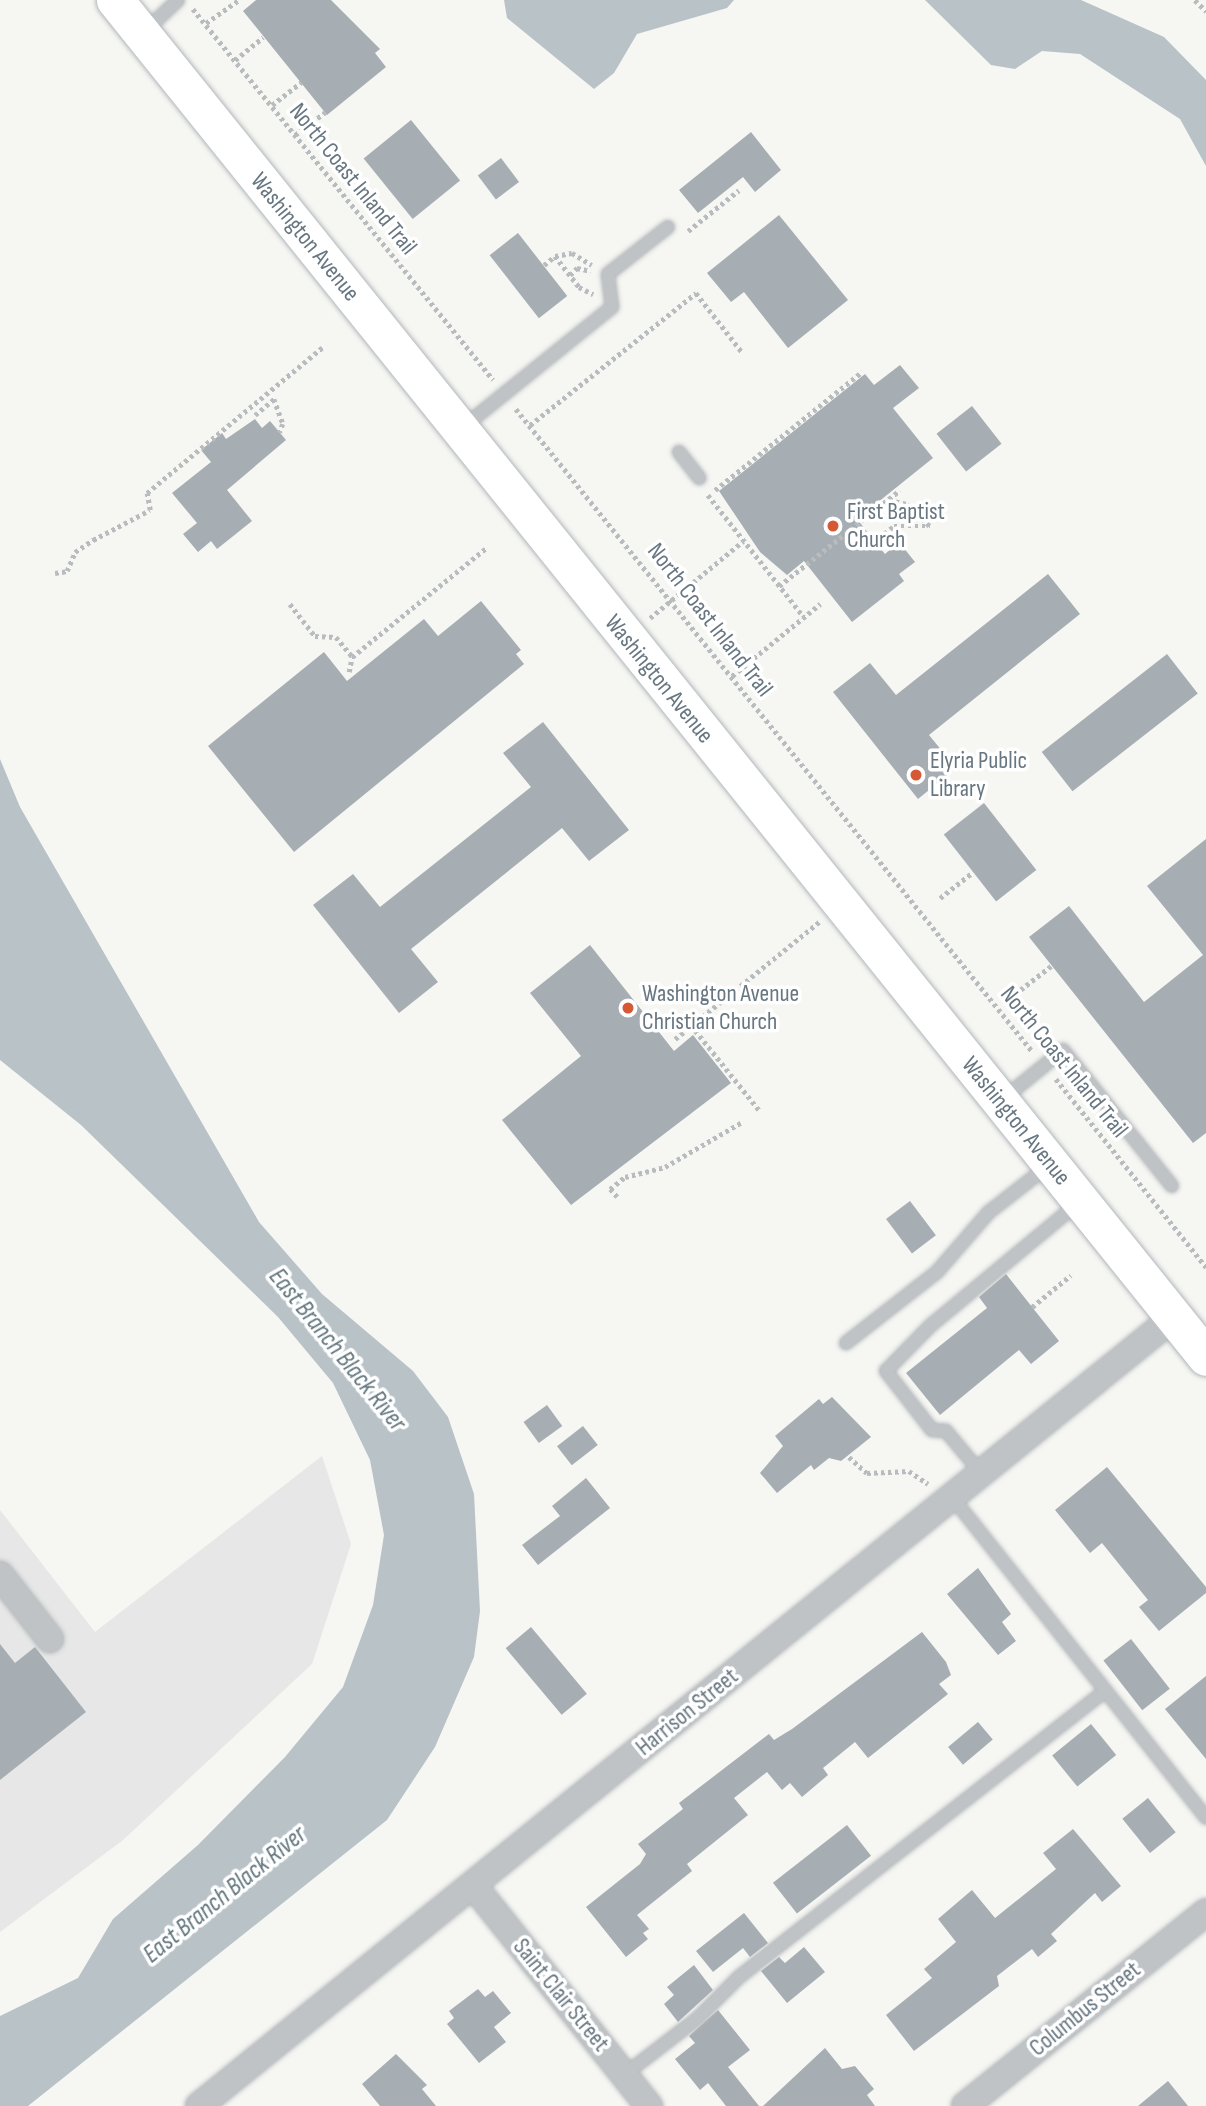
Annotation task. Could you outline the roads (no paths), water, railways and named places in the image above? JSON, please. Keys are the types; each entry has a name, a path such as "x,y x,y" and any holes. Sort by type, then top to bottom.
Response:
{"street":[{"name":"Washington Avenue","path":"116,0 1206,1357"},
{"name":"Harrison Street","path":"199,2106 473,1885 944,1495 981,1473 1174,1317"},
{"path":"0,1575 50,1639"},
{"name":"Saint Clair Street","path":"473,1885 649,2106"},
{"name":"Columbus Street","path":"965,2106 1206,1912"}],"lane":[{"path":"142,34 182,1"},
{"path":"460,430 612,307 608,274 668,227"},
{"path":"679,452 699,478"},
{"path":"1000,1101 1063,1049 1172,1186"},
{"path":"846,1343 937,1272 989,1212 1051,1164"},
{"path":"981,1473 946,1431 932,1430 886,1371 930,1326 1080,1201"},
{"path":"944,1495 1206,1818"},
{"path":"624,2076 698,2018 739,1977 1105,1691"}],"water":[{"path":"504,0 734,0 727,8 637,34 614,73 594,89 507,18"},
{"path":"925,0 1081,0 1164,37 1206,80 1206,166 1180,119 1080,54 1042,51 1015,69 991,65"},
{"name":"East Branch Black River","path":"0,759 20,807 259,1222 322,1294 413,1371 448,1417 474,1494 480,1611 474,1657 435,1747 387,1820 28,2106 0,2106 0,2016 78,1978 113,1919 198,1845 285,1757 343,1687 373,1605 384,1535 370,1460 333,1383 278,1317 81,1125 0,1060"}],"place":[{"name":"First Baptist Church","path":"833,526"},
{"name":"Elyria Public Library","path":"916,775"},
{"name":"Washington Avenue Christian Church","path":"628,1008"}]}
